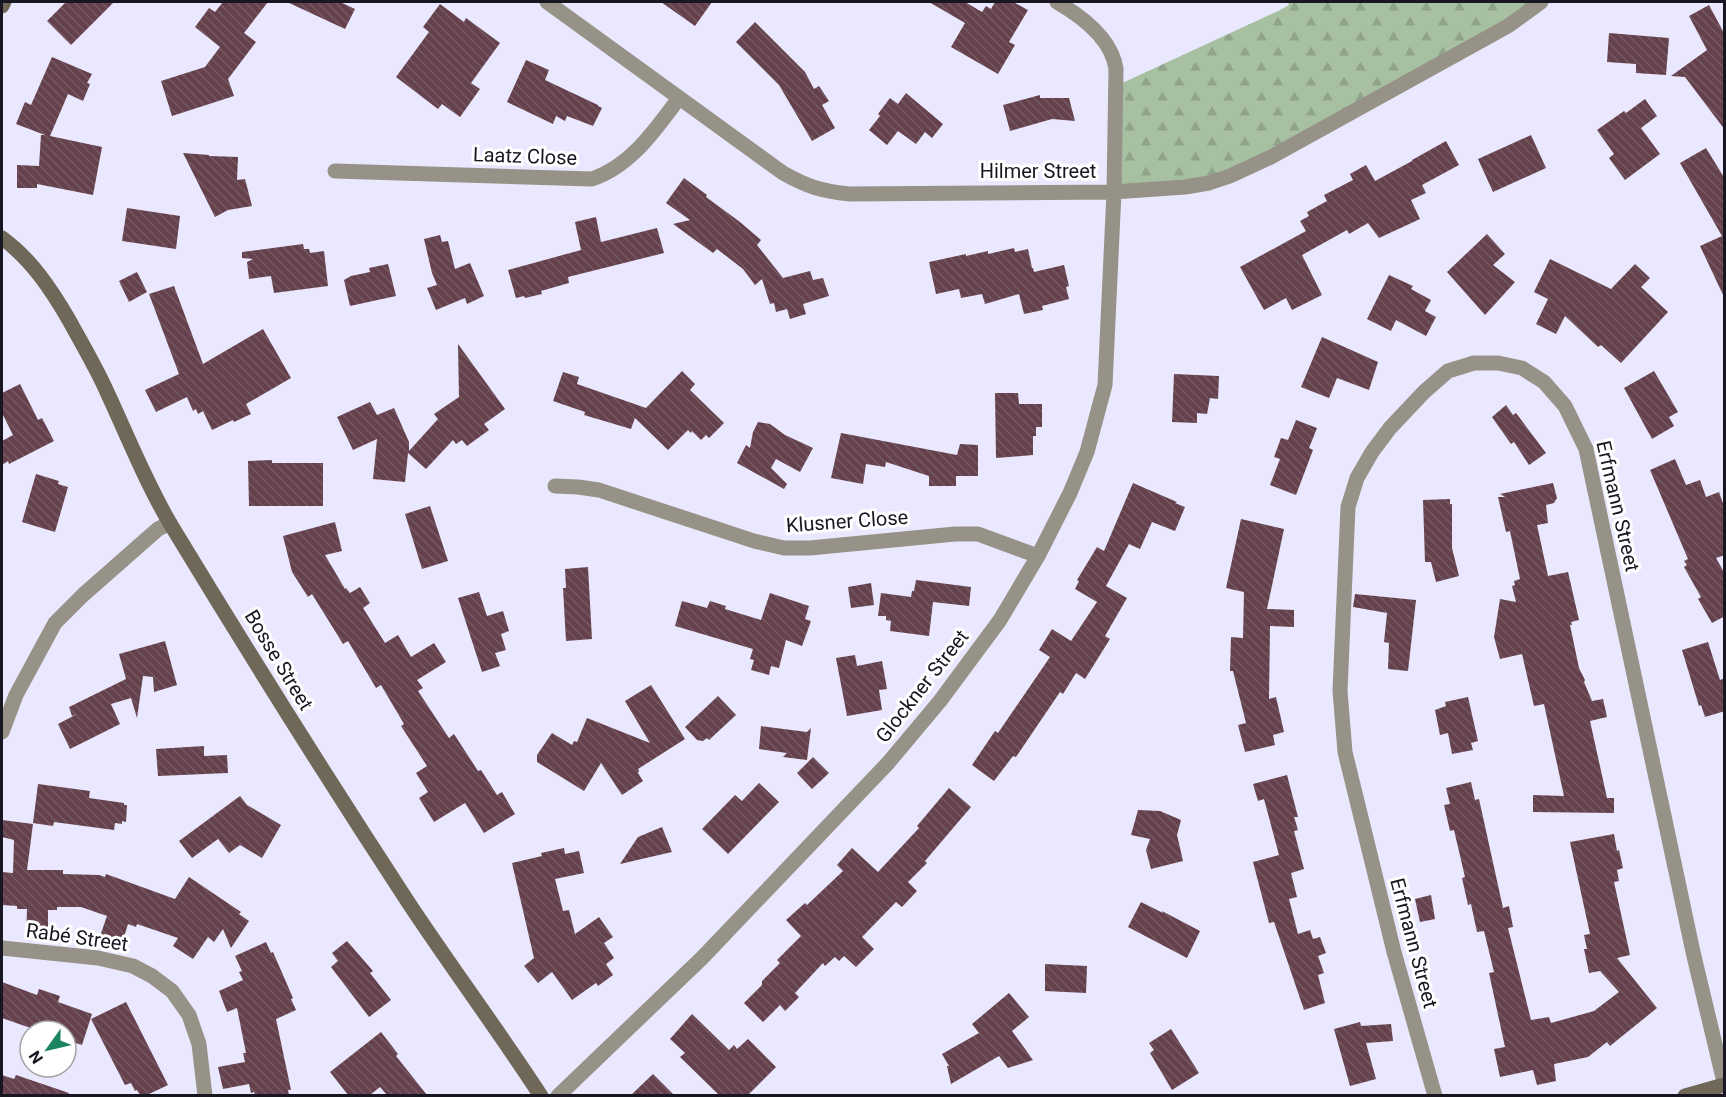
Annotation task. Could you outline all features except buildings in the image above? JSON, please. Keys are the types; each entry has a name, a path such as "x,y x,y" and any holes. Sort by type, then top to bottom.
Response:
{"street":[{"path":"2,6 4,2"},
{"name":"Hilmer Street","path":"547,2 783,174 826,192 850,194 1114,192 1209,183 1271,157 1508,26 1541,2"},
{"name":"Glockner Street","path":"558,1095 702,958 888,764 940,701 1000,620 1038,556 1070,493 1087,452 1105,385 1114,192 1116,69 1115,60 1090,25 1076,13 1057,2"},
{"name":"Laatz Close","path":"335,171 592,179 617,168 641,146 679,98"},
{"name":"Bosse Street","path":"2,238 16,248 37,271 57,299 96,369 141,469 170,523 277,698 410,905 541,1095"},
{"name":"Erfmann Street","path":"1435,1095 1394,952 1345,752 1340,691 1348,507 1358,478 1372,452 1390,428 1424,392 1448,372 1474,363 1498,363 1522,368 1544,382 1565,406 1586,449 1693,952 1725,1083"},
{"name":"Klusner Close","path":"555,486 598,490 754,541 784,548 810,548 954,534 978,534 1038,556"},
{"path":"2,732 16,695 55,623 83,595 158,529 170,523"},
{"name":"Rabé Street","path":"2,948 98,958 133,966 172,991 189,1015 199,1044 205,1095"},
{"path":"1685,1095 1725,1083"}],"green space":[{"path":"1288,2 1538,2 1226,176 1114,192 1118,85 1278,11 1289,5"}]}
